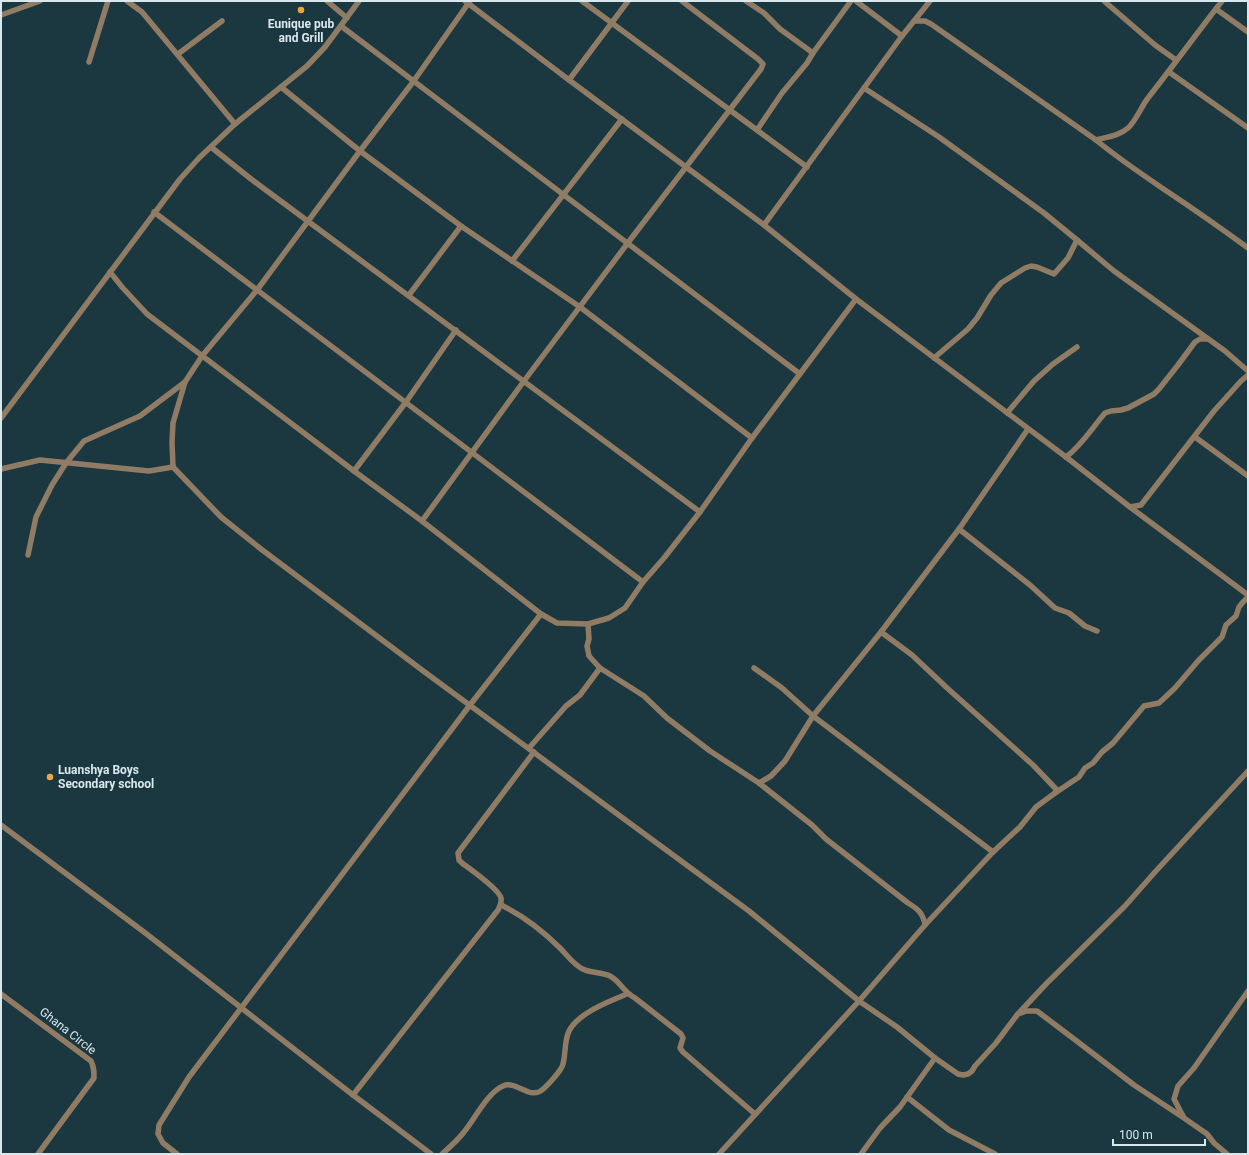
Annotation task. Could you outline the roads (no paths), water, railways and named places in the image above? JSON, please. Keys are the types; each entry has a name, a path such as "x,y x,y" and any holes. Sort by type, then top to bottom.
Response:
{"street":[{"path":"1,15 40,1"},
{"path":"90,62 108,1"},
{"path":"127,1 142,12 235,124"},
{"path":"327,1 347,18"},
{"path":"1,418 180,179 235,124 307,66 360,1"},
{"path":"582,1 806,167"},
{"path":"569,80 628,1"},
{"path":"422,521 524,381 761,69 763,64 682,1"},
{"path":"746,1 764,13 780,29 813,53"},
{"path":"757,130 782,93 807,63 851,1"},
{"path":"856,1 902,36"},
{"path":"764,225 902,36 930,1"},
{"path":"1104,1 1155,45 1176,60"},
{"path":"1096,140 1119,134 1129,128 1147,99 1222,1"},
{"path":"28,555 36,517 52,485 66,463 84,441 140,416 185,382 202,356 257,290 413,82 468,2 622,120 764,225 856,299 1248,596 1239,607 1236,616 1226,625 1222,637 1198,661 1175,688 1159,703 1144,706 1093,763 1085,768 1079,777 1036,807 1020,827 993,852 925,925 859,1001 719,1154"},
{"path":"1216,9 1248,32"},
{"path":"178,54 222,20"},
{"path":"914,21 925,21 931,24 1096,140 1135,171 1199,213 1248,248"},
{"path":"341,26 800,374"},
{"path":"1169,72 1248,128"},
{"path":"281,87 360,152 461,226 580,307 752,438"},
{"path":"864,88 939,137 1044,213 1114,271 1225,351 1248,371"},
{"path":"512,261 622,120"},
{"path":"211,147 700,512"},
{"path":"154,212 643,582"},
{"path":"408,294 461,226"},
{"path":"934,358 968,329 1000,283 1031,266 1054,274 1068,258 1077,240"},
{"path":"110,272 147,314 422,521 541,614 557,623 588,624 609,618 625,608 643,582 700,512 752,438 856,299"},
{"path":"354,471 406,402 456,330"},
{"path":"1066,457 1075,450 1105,413 1128,408 1154,394 1195,342 1200,339 1208,339"},
{"path":"1007,413 1034,381 1053,364 1077,347"},
{"path":"1130,507 1141,505 1214,411 1248,375"},
{"path":"185,382 180,404 173,423 173,467 186,482 221,516 261,549 749,911 859,1001 897,1027 935,1058 958,1074 968,1074 1017,1015 1046,984 1105,925 1116,916 1248,771"},
{"path":"759,782 771,776 781,765 813,716 881,632 959,529 1028,429"},
{"path":"1195,437 1248,476"},
{"path":"1,469 40,460 149,471 173,467"},
{"path":"959,529 1030,585 1055,608 1069,613 1085,626 1097,631"},
{"path":"177,1154 163,1143 158,1134 159,1125 189,1077 470,705 541,614"},
{"path":"588,624 589,639 587,646 589,656 600,668 644,696 667,718 710,751 759,782 812,825 826,839 918,910 924,916 925,925"},
{"path":"881,632 912,655 1033,765 1056,789 1055,793"},
{"path":"529,748 566,706 580,696 600,668"},
{"path":"754,668 782,688 813,716 993,852"},
{"path":"353,1095 501,905 500,894 462,863 459,860 458,853 534,752"},
{"path":"1,825 144,932 431,1154"},
{"path":"501,905 528,920 562,949 578,967 586,971 611,976 616,980 627,994 635,998 681,1034 683,1038 680,1048 683,1052 755,1114"},
{"path":"1184,1118 1174,1099 1178,1086 1194,1068 1248,991"},
{"name":"Ghana Circle","path":"1,994 91,1061 94,1071 94,1078 38,1154"},
{"path":"442,1154 464,1133 488,1099 498,1088 507,1084 523,1089 532,1094 538,1093 544,1089 563,1066 566,1041 569,1031 574,1024 582,1017 599,1007 627,994"},
{"path":"1017,1015 1026,1011 1037,1011 1134,1085 1207,1134 1214,1143 1228,1154"},
{"path":"862,1154 880,1128 907,1097 935,1058"},
{"path":"907,1097 949,1130 996,1154"}],"place":[{"name":"Eunique pub and Grill","path":"301,10"},
{"name":"Luanshya Boys Secondary school","path":"50,777"}]}
